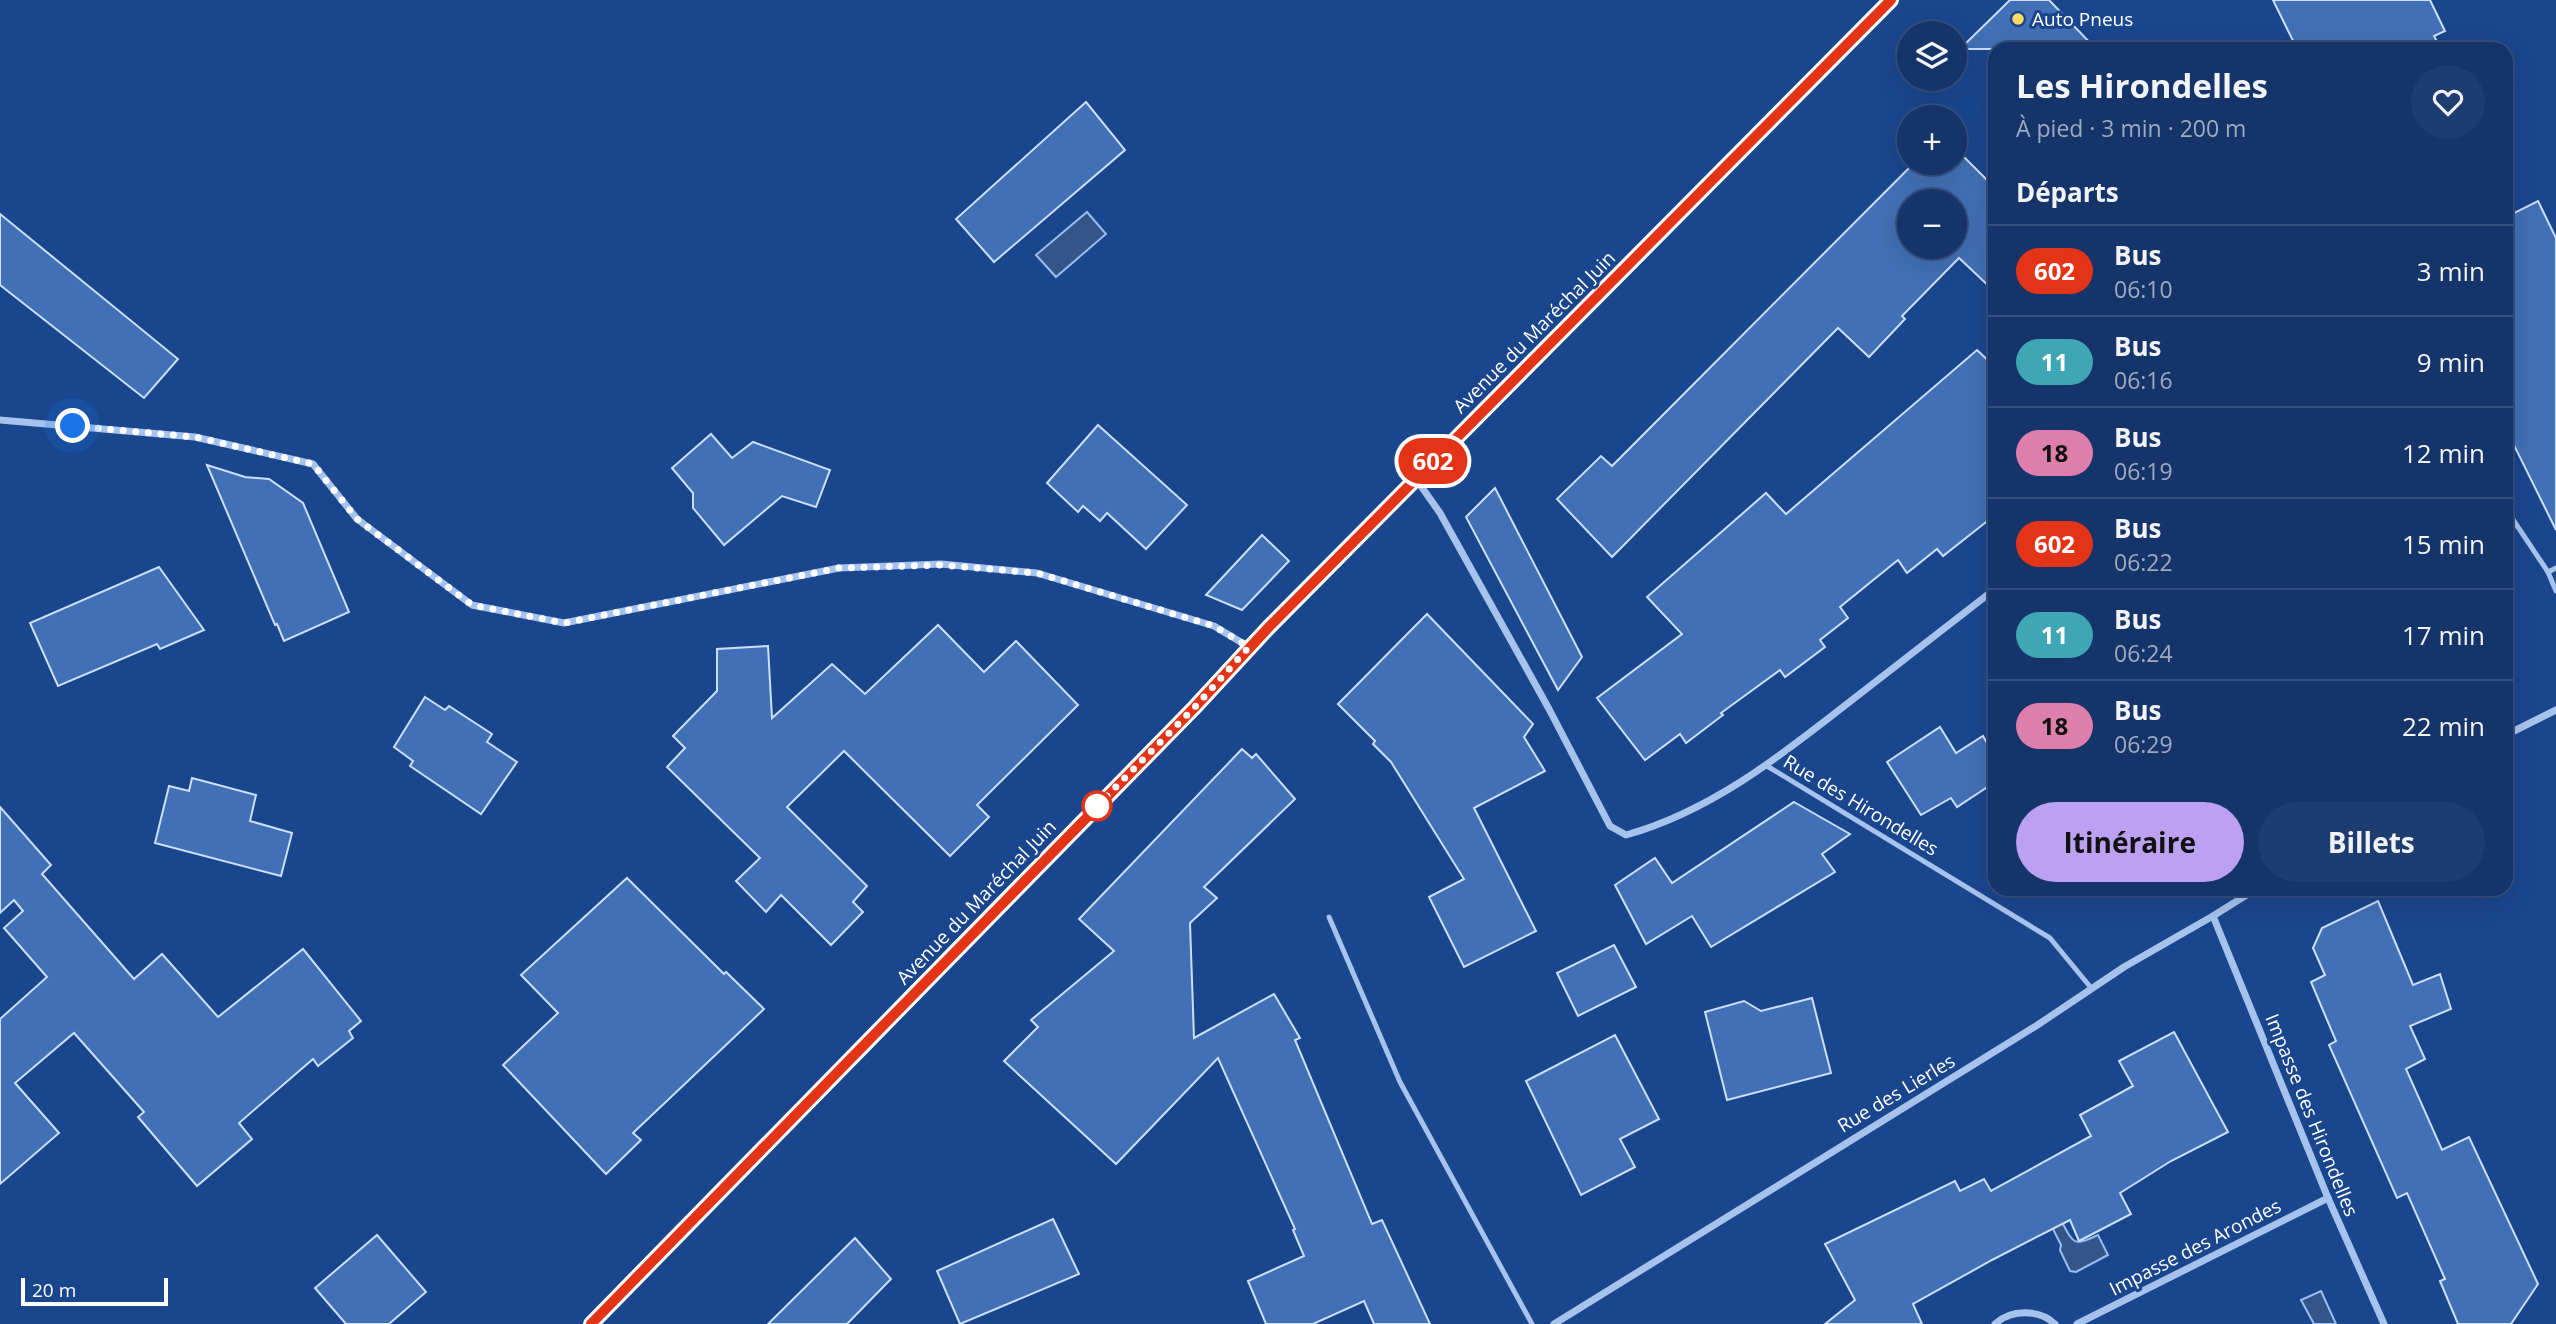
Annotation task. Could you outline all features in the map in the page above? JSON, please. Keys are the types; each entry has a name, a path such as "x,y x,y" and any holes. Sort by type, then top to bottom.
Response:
{"main road":[{"name":"Avenue du Maréchal Juin","path":"590,1324 1194,708 1249,647 1891,0"}],"street":[{"path":"0,420 195,437 313,464 357,519 472,605 564,623 839,568 941,565 1037,573 1214,626 1249,647"},
{"name":"Rue des Hirondelles","path":"1416,479 1440,513 1549,709 1610,826 1626,835 1657,826 1690,811 1767,766"},
{"path":"1767,766 1988,594"},
{"path":"2513,731 2556,709"},
{"name":"Rue des Lierles","path":"1554,1324 2124,967 2245,896"},
{"name":"Impasse des Hirondelles","path":"2213,916 2328,1198 2384,1324"},
{"name":"Impasse des Arondes","path":"2077,1324 2328,1198"},
{"path":"1996,1324 2015,1313 2033,1313 2050,1319 2055,1324"}],"lane":[{"path":"2513,519 2549,572 2556,591"},
{"path":"2549,572 2556,568"},
{"name":"Rue des Hirondelles","path":"1767,766 2050,939 2092,989"},
{"path":"1329,917 1399,1082 1532,1324"}],"water":[{"path":"1087,212 1106,234 1056,277 1036,255"},
{"path":"2062,1222 2076,1241 2084,1241 2098,1235 2108,1255 2076,1272 2070,1271 2052,1227"},
{"path":"2321,1291 2336,1324 2314,1324 2301,1300"}],"building":[{"path":"2010,0 2049,0 2089,42 1988,42 1988,49 1967,49 1967,42"},
{"path":"2273,0 2430,0 2445,31 2434,36 2437,42 2294,42"},
{"path":"1086,102 1125,150 994,262 956,219"},
{"path":"1967,160 1988,181 1988,285 1960,259 1967,259 1967,189 1897,189 1897,259 1958,259 1902,316 1905,319 1869,357 1838,328 1612,557 1557,499 1601,456 1612,466 1902,175 1967,175"},
{"path":"2538,201 2556,238 2556,530 2513,443 2513,214"},
{"path":"0,214 178,359 144,398 0,285"},
{"path":"1977,350 1988,360 1988,521 1943,556 1937,549 1907,573 1898,560 1840,607 1848,618 1820,640 1825,647 1785,677 1780,670 1721,713 1723,715 1686,743 1680,734 1645,760 1597,698 1682,634 1647,597 1766,493 1786,514"},
{"path":"1098,425 1187,505 1146,549 1107,513 1100,521 1083,506 1078,512 1047,483"},
{"path":"711,434 732,458 753,442 830,470 816,507 782,496 724,545 693,508 693,493 672,468"},
{"path":"207,465 245,477 269,479 303,503 349,612 284,641"},
{"path":"1495,488 1582,657 1558,690 1466,517"},
{"path":"1262,535 1289,561 1242,610 1206,595"},
{"path":"159,567 204,630 160,649 157,644 58,686 30,623"},
{"path":"1427,614 1533,724 1524,737 1545,771 1474,808 1536,931 1464,967 1429,897 1464,879 1391,762 1373,744 1375,741 1338,704"},
{"path":"938,625 984,672 1016,641 1078,705 977,805 989,817 950,856 844,751 787,807 867,886 853,902 863,912 831,945 781,895 766,912 736,881 760,858 667,767 685,748 673,736 717,691 717,649 768,646 772,718 832,664 865,694"},
{"path":"425,697 445,710 449,706 492,734 487,742 517,762 481,814 410,766 413,761 394,747"},
{"path":"1940,727 1956,753 1983,736 1988,745 1988,787 1957,807 1951,798 1921,815 1887,762"},
{"path":"1242,749 1252,758 1256,754 1295,799 1204,887 1217,898 1190,923 1194,1038 1274,994 1300,1038 1295,1040 1372,1224 1382,1220 1430,1324 1374,1324 1364,1301 1313,1324 1266,1324 1248,1281 1304,1256 1293,1230 1295,1229 1218,1058 1116,1164 1004,1061 1038,1027 1031,1020 1114,951 1079,919"},
{"path":"192,778 256,795 250,821 292,833 281,876 155,843 169,786 189,791"},
{"path":"1794,802 1850,834 1822,854 1835,872 1711,947 1692,916 1646,944 1615,885 1655,858 1672,883"},
{"path":"0,807 51,865 42,874 134,979 162,954 218,1017 303,949 361,1021 349,1031 353,1038 318,1066 313,1059 239,1123 252,1139 197,1186 138,1117 144,1112 74,1033 15,1083 59,1133 0,1184 0,1019 47,977 4,928 23,911 14,900 0,913"},
{"path":"627,878 724,974 726,972 764,1009 633,1133 641,1140 606,1174 503,1065 558,1013 521,975"},
{"path":"2378,901 2413,985 2440,974 2451,1009 2410,1026 2425,1059 2406,1069 2442,1150 2469,1137 2538,1284 2511,1324 2458,1324 2440,1281 2445,1279 2407,1193 2397,1198 2329,1045 2336,1041 2311,982 2325,975 2313,948 2322,928"},
{"path":"1614,945 1636,987 1578,1016 1557,973"},
{"path":"1812,998 1831,1073 1727,1100 1705,1012 1744,1001 1761,1011"},
{"path":"2174,1032 2228,1132 2171,1161 2120,1193 2131,1214 2079,1241 2070,1220 1992,1260 1913,1304 1922,1324 1825,1324 1855,1300 1825,1244 1955,1181 1960,1191 1984,1179 1991,1191 2091,1136 2080,1115 2133,1086 2119,1061"},
{"path":"1615,1035 1659,1119 1620,1139 1635,1167 1581,1195 1526,1081"},
{"path":"1053,1219 1079,1274 960,1324 937,1271"},
{"path":"377,1235 426,1292 389,1324 346,1324 315,1288"},
{"path":"855,1238 891,1279 847,1324 768,1324"}],"bus line":[{"name":"602","path":"591,1324 1194,708 1249,647 1891,0"}],"place":[{"name":"Auto Pneus","path":"2018,19"}],"route":[{"path":"73,426 195,437 313,464 357,519 472,605 564,623 839,568 941,565 1037,573 1214,626 1249,647 1194,708 1094,809 1097,806"}]}
